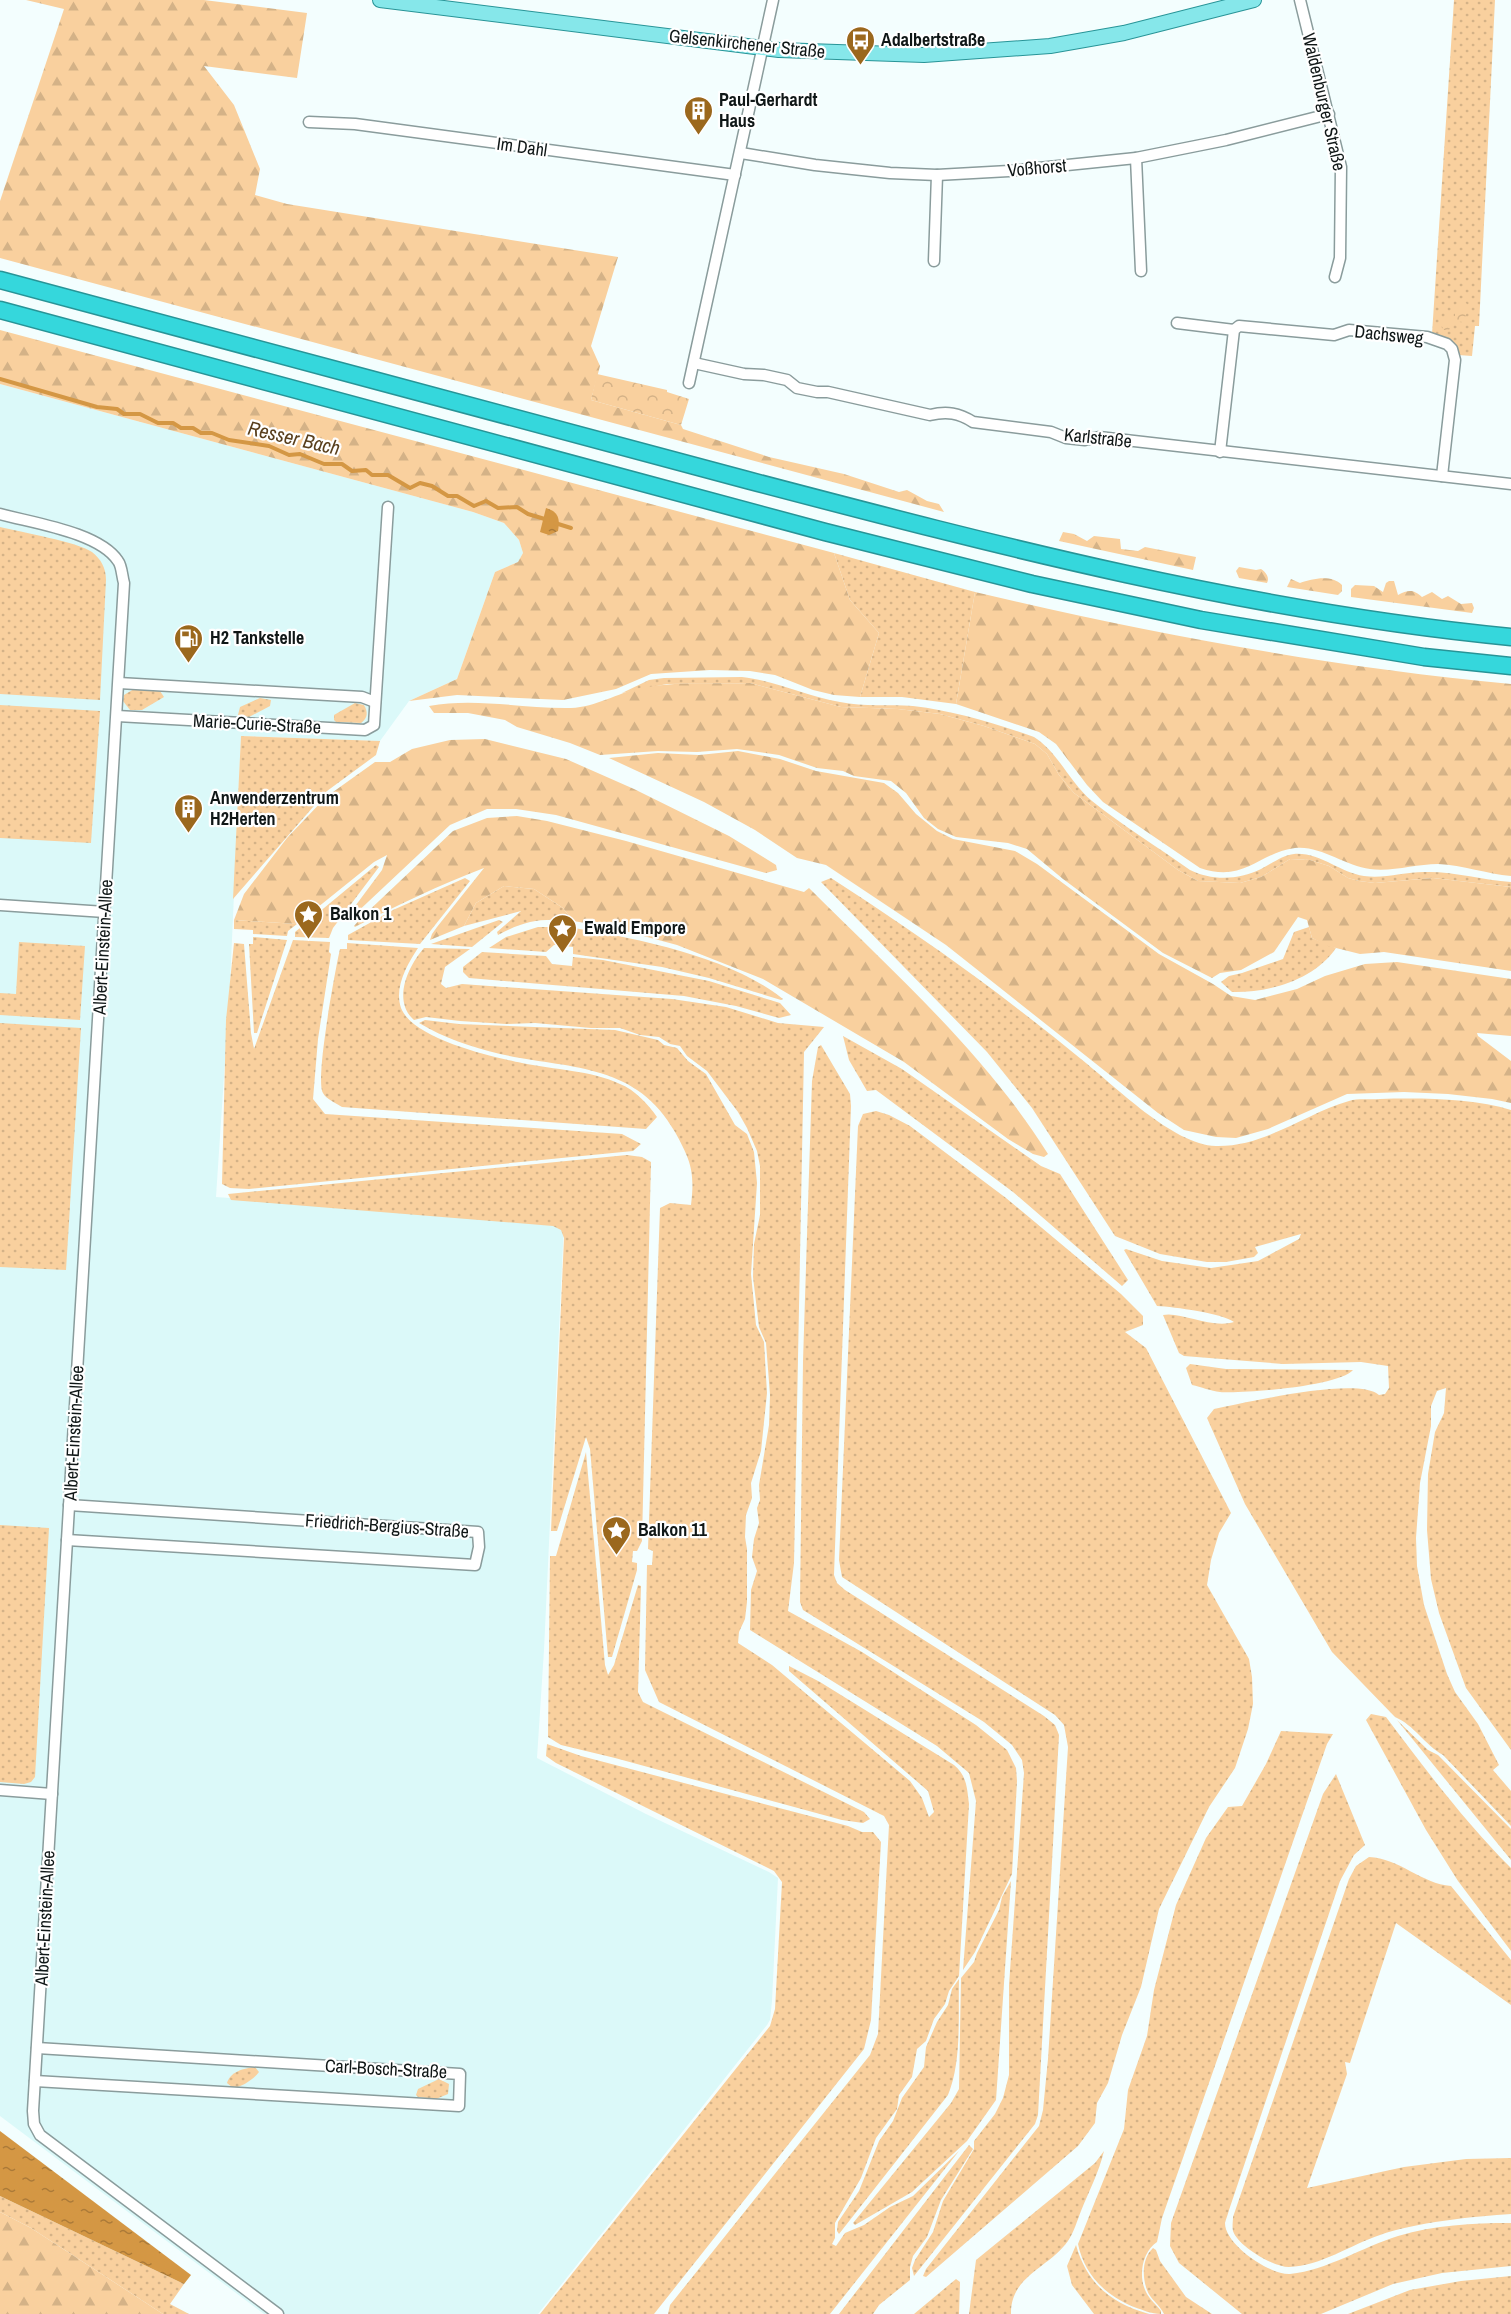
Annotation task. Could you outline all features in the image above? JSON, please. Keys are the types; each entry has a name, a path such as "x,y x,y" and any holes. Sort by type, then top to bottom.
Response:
{"highway":[{"path":"0,279 833,502 1098,569 1355,617 1511,637"},
{"path":"0,310 825,532 1032,584 1201,621 1413,656 1511,666"}],"main road":[{"name":"Gelsenkirchener Straße","path":"380,0 762,48 902,55 1000,51 1050,46 1124,33 1254,0"}],"street":[{"path":"689,383 773,0"},
{"name":"Waldenburger Straße","path":"1300,0 1341,167 1340,258 1335,277"},
{"name":"Voßhorst","path":"741,153 816,165 890,173 937,175 1053,167 1136,158 1226,140 1329,114"},
{"name":"Im Dahl","path":"309,122 355,124 735,175"},
{"path":"1136,158 1141,272"},
{"path":"934,261 937,175"},
{"name":"Dachsweg","path":"1177,323 1234,330 1239,326 1334,335 1348,330 1427,337 1447,344 1454,354 1455,368 1443,476"},
{"path":"1220,452 1234,330"},
{"name":"Karlstraße","path":"694,363 744,374 787,380 797,388 828,392 930,415 945,411 963,415 974,422 1051,432 1066,438 1085,440 1099,437 1511,484"},
{"name":"Marie-Curie-Straße","path":"117,716 365,730 374,725 388,507"},
{"name":"Albert-Einstein-Allee","path":"0,514 80,536 102,546 119,561 124,583 34,2124 40,2135 278,2314"},
{"name":"Marie-Curie-Straße","path":"119,682 362,697 375,702"},
{"path":"0,905 105,912"},
{"name":"Friedrich-Bergius-Straße","path":"67,1540 476,1565 479,1547 478,1532 69,1505"},
{"path":"0,1790 52,1794"},
{"name":"Carl-Bosch-Straße","path":"35,2081 459,2106 460,2074 37,2048"}],"shaded area":[{"path":"0,384 473,512 504,523 519,540 523,553 518,562 495,572 457,679 409,701 380,741 241,736 230,985 216,1197 564,1223 537,1758 778,1878 770,2020 538,2314 264,2314 0,2116"}],"green space":[{"path":"26,0 204,0 307,13 297,78 204,66 234,105 260,169 255,195 287,204 618,257 591,346 600,366 591,400 681,425 683,429 769,457 844,474 899,492 907,490 927,501 939,504 944,512 0,258 0,201 64,9"},
{"path":"1454,0 1495,0 1479,326 1475,326 1472,356 1458,355 1449,340 1432,334"},
{"path":"1465,302 1468,305 1463,322 1453,321 1449,330 1444,330 1440,323 1448,313 1452,317 1455,316 1455,305"},
{"path":"0,330 834,553 850,600 879,633 860,697 834,695 813,690 775,675 750,671 710,670 651,674 616,689 563,700 457,695 409,701 457,679 495,572 518,562 523,553 519,540 504,523 473,512 0,384"},
{"path":"597,374 667,390 667,392 689,399 681,425 591,400"},
{"path":"0,527 85,548 92,552 102,564 106,580 100,700 0,694"},
{"path":"1063,532 1074,534 1087,541 1094,536 1120,539 1121,549 1138,551 1145,547 1196,557 1193,570 1059,541"},
{"path":"834,553 975,592 956,704 902,697 860,697 879,633 850,600"},
{"path":"1239,567 1261,569 1267,575 1267,583 1239,578 1236,571"},
{"path":"1291,579 1300,583 1316,579 1332,579 1342,585 1342,591 1338,595 1287,587"},
{"path":"1389,581 1394,581 1398,595 1410,591 1422,597 1432,592 1442,599 1448,596 1461,604 1472,603 1474,608 1472,613 1351,597 1351,589 1355,585 1374,586 1383,592"},
{"path":"975,592 1108,622 1242,647 1376,668 1511,684 1511,876 1438,864 1370,869 1304,848 1282,851 1240,870 1215,872 1200,868 1103,802 1056,744 1039,732 956,704"},
{"path":"742,677 849,704 913,706 959,714 1034,737 1050,751 1092,801 1198,874 1235,877 1253,873 1286,856 1303,854 1364,876 1379,877 1424,872 1446,873 1511,882 1511,887 1433,878 1375,883 1359,881 1348,878 1329,866 1310,860 1290,859 1261,877 1240,883 1198,881 1178,870 1074,793 1059,775 1047,754 1035,744 984,726 940,714 898,709 841,707 750,683 667,684 622,693 649,680 664,678"},
{"path":"750,683 841,707 898,709 940,714 984,726 1035,744 1047,754 1059,775 1074,793 1178,870 1198,881 1240,883 1261,877 1290,859 1310,860 1329,866 1348,878 1359,881 1375,883 1433,878 1511,887 1511,971 1384,952 1360,954 1328,946 1312,938 1307,920 1298,917 1274,952 1241,970 1220,973 1212,978 1163,953 1063,879 1027,849 1008,843 956,837 938,829 924,818 906,793 891,781 817,768 779,755 737,749 600,755 517,727 505,720 468,713 434,713 429,706 482,703 571,708 589,705 632,690 655,686"},
{"path":"134,689 160,691 164,697 142,710 130,710 123,701 124,695"},
{"path":"260,698 271,700 270,706 249,717 238,715 240,707"},
{"path":"355,703 364,705 366,710 367,715 361,723 334,720 334,715"},
{"path":"0,705 100,711 91,843 0,838"},
{"path":"241,736 380,741 376,755 327,791 233,899"},
{"path":"485,739 566,759 634,789 729,836 776,865 777,870 766,873 556,815 516,809 487,809 450,825 352,917 353,909 382,870 387,855 374,862 297,924 234,920 244,894 287,838 326,797 375,762 390,762 412,749 450,740"},
{"path":"738,751 780,759 816,771 884,783 898,793 916,814 937,831 953,839 1015,851 1037,864 1159,954 1231,996 1255,1000 1297,989 1325,976 1365,964 1397,962 1511,979 1511,1036 1477,1033 1511,1061 1511,1103 1448,1094 1404,1092 1347,1094 1268,1129 1236,1138 1216,1137 1184,1130 1158,1113 946,945 826,865 797,858 755,830 704,802 609,758 658,753 699,755"},
{"path":"517,816 547,821 626,841 804,892 809,888 967,1047 1023,1117 1048,1154 1044,1157 1033,1154 1008,1139 904,1062 763,979 677,945 610,927 573,921 563,908 534,889 504,886 476,903 464,926 430,940 437,927 484,868 354,926 453,831 487,818"},
{"path":"376,865 379,867 333,928 329,938 295,937 295,932"},
{"path":"465,878 470,881 420,944 348,940 348,935 393,910"},
{"path":"831,878 977,978 1163,1125 1199,1143 1216,1146 1251,1141 1268,1136 1332,1107 1356,1100 1446,1100 1480,1103 1511,1110 1511,1750 1466,1688 1439,1613 1431,1579 1427,1530 1428,1474 1435,1432 1444,1413 1446,1388 1437,1391 1431,1406 1431,1426 1420,1483 1416,1538 1417,1566 1424,1605 1455,1692 1478,1724 1499,1765 1493,1770 1511,1791 1511,1826 1443,1755 1395,1717 1332,1652 1245,1504 1207,1418 1214,1409 1325,1389 1348,1388 1367,1390 1379,1395 1385,1394 1389,1388 1388,1366 1361,1362 1283,1364 1184,1356 1179,1353 1163,1315 1178,1315 1225,1324 1234,1322 1209,1313 1157,1306 1124,1250 1162,1261 1211,1268 1258,1261 1299,1239 1301,1234 1255,1247 1258,1253 1254,1257 1226,1262 1207,1262 1160,1254 1115,1236 1032,1108 987,1052 821,882"},
{"path":"504,886 534,889 563,908 573,921 534,921 498,935 497,932 521,911 464,926 476,903"},
{"path":"234,920 297,924 288,931 287,936 253,934 253,930 234,929"},
{"path":"499,920 503,922 472,947 431,944"},
{"path":"538,927 564,927 557,938 562,945 554,945 546,952 489,948 506,937"},
{"path":"567,927 651,943 709,960 737,971 783,999 662,967 573,954 573,947 565,946 570,939"},
{"path":"1309,927 1312,938 1336,948 1316,969 1290,982 1261,990 1232,992 1221,982 1229,976 1283,959 1294,932"},
{"path":"253,937 287,940 257,1033 254,1033 249,944 253,944"},
{"path":"293,940 330,942 329,952 331,954 318,1039 313,1099 325,1114 622,1134 641,1144 633,1151 249,1189 230,1188 222,1184 226,1020 234,943 244,944 254,1049"},
{"path":"19,942 85,946 80,1020 0,1015 0,993 16,994"},
{"path":"347,943 418,948 400,984 399,1000 408,1019 421,1029 455,1045 492,1056 609,1079 636,1094 657,1117 646,1129 342,1107 324,1095 321,1069 338,958 340,949 347,949"},
{"path":"424,948 470,949 445,967 441,984 446,988 462,984 672,999 726,1007 778,1023 824,1027 804,1052 794,1563 788,1611 862,1652 976,1725 1007,1750 1016,1768 1012,1874 975,1952 963,1970 976,1801 969,1773 937,1746 750,1630 751,1590 757,1571 752,1557 759,1523 757,1508 760,1500 759,1485 769,1425 770,1395 766,1343 759,1327 753,1277 754,1244 760,1215 760,1166 757,1151 747,1128 738,1112 707,1071 687,1056 680,1046 670,1044 659,1037 640,1035 620,1028 535,1023 506,1024 426,1017 414,1020 407,1012 403,994 408,974"},
{"path":"482,952 546,956 552,964 572,966 573,957 603,960 709,981 780,1003 791,1015 779,1018 736,1006 684,996 469,978 463,972 463,967"},
{"path":"425,1020 459,1024 615,1030 658,1040 664,1045 677,1048 688,1061 706,1074 735,1125 747,1134 754,1152 757,1183 751,1274 756,1325 764,1342 767,1393 761,1451 751,1483 752,1498 746,1515 747,1602 738,1643 772,1665 910,1781 922,1798 929,1817 934,1812 928,1791 789,1671 789,1666 820,1682 954,1765 962,1773 966,1783 969,1804 959,1976 949,1991 945,2004 934,2019 926,2041 917,2049 912,2077 899,2095 897,2109 876,2138 861,2178 835,2223 835,2238 832,2244 836,2246 845,2233 864,2225 890,2207 913,2196 959,2151 830,2314 668,2314 670,2305 870,2055 878,2034 889,1825 884,1816 659,1702 645,1670 647,1565 652,1565 653,1551 648,1549 660,1208 670,1203 691,1205 692,1175 688,1159 675,1132 659,1109 641,1092 598,1072 500,1054 448,1038 419,1023"},
{"path":"0,1023 81,1028 66,1270 0,1267"},
{"path":"843,1036 902,1069 1041,1166 1060,1174 1128,1280 1122,1286 1013,1192 876,1090 867,1091 849,1060"},
{"path":"821,1045 850,1094 851,1106 834,1575 837,1583 845,1590 1044,1716 1055,1725 1059,1735 1038,2115 1035,2124 914,2276 912,2268 915,2260 933,2232 943,2201 974,2149 974,2141 995,2114 1003,2098 1009,2075 1009,1985 1024,1773 1022,1760 1012,1745 984,1722 803,1610 800,1602 803,1361 812,1081 818,1047"},
{"path":"876,1111 910,1126 1006,1198 1121,1294 1143,1316 1143,1325 1125,1332 1146,1348 1231,1513 1219,1533 1207,1585 1249,1659 1252,1677 1253,1704 1248,1729 1235,1768 1209,1807 1159,1909 1141,1987 1122,2035 1108,2083 1097,2103 1095,2123 1078,2146 926,2277 923,2276 926,2269 1039,2126 1043,2110 1048,2059 1068,1747 1064,1725 1055,1715 842,1577 839,1560 858,1126 863,1114"},
{"path":"627,1155 642,1157 651,1162 642,1541 637,1551 633,1551 632,1562 637,1563 637,1570 612,1657 608,1657 590,1449 586,1437 557,1531 551,1531 564,1238 561,1230 553,1226 231,1200 228,1194"},
{"path":"1190,1364 1226,1369 1353,1370 1344,1376 1311,1385 1249,1392 1220,1392 1192,1385 1186,1368"},
{"path":"586,1452 605,1665 608,1675 614,1665 638,1585 641,1586 638,1692 643,1702 864,1812 870,1819 863,1823 842,1820 561,1745 548,1737 550,1556 556,1556"},
{"path":"0,1525 49,1528 35,1777 31,1782 24,1784 0,1782"},
{"path":"1371,1714 1386,1717 1462,1814 1511,1868 1511,1951 1458,1881 1426,1830 1366,1720"},
{"path":"1397,1720 1428,1750 1438,1755 1511,1829 1511,1860"},
{"path":"1281,1731 1333,1734 1327,1744 1162,2218 1157,2242 1145,2258 1142,2272 1144,2286 1149,2297 1161,2311 1161,2314 1154,2313 1123,2302 1097,2282 1085,2264 1078,2244 1124,2129 1128,2090 1147,2036 1154,1990 1176,1905 1206,1838 1228,1807 1242,1806 1266,1764"},
{"path":"547,1744 581,1756 848,1826 862,1832 873,1832 881,1842 871,2020 864,2049 654,2314 540,2314 770,2026 775,2009 782,1882 774,1871 556,1763 546,1756"},
{"path":"1336,1774 1365,1845 1354,1855 1340,1881 1229,2210 1225,2223 1227,2232 1240,2249 1250,2257 1271,2270 1290,2274 1318,2268 1412,2232 1454,2225 1511,2223 1511,2266 1442,2273 1393,2284 1321,2314 1242,2314 1179,2263 1170,2246 1171,2223 1323,1794"},
{"path":"1369,1857 1380,1858 1430,1881 1451,1886 1511,1960 1511,2005 1396,1923 1350,2063 1345,2062 1347,2074 1307,2188 1404,2167 1466,2159 1511,2158 1511,2214 1463,2218 1409,2227 1369,2239 1312,2263 1301,2266 1282,2266 1257,2255 1236,2237 1233,2231 1233,2217 1349,1879 1356,1866"},
{"path":"1011,1881 996,2100 967,2141 912,2192 855,2225 853,2223 951,2103 959,2089 961,1978 974,1962"},
{"path":"959,1979 957,2053 948,2095 839,2234 838,2222 859,2191 879,2141 893,2121 902,2098 924,2067 926,2047 937,2022 948,2005 952,1989"},
{"path":"255,2067 259,2072 244,2084 233,2088 227,2083 234,2073"},
{"path":"439,2079 449,2084 448,2094 436,2099 416,2095 418,2089"},
{"path":"969,2145 973,2149 941,2200 927,2237 913,2256 910,2280 879,2305 873,2314 839,2314"},
{"path":"1104,2151 1097,2174 1070,2238 1017,2290 1012,2301 1011,2314 969,2314 976,2260 1095,2163"},
{"path":"0,2196 184,2284 170,2304 189,2314 163,2314 31,2228 0,2212"},
{"path":"0,2212 31,2228 163,2314 0,2314"},
{"path":"1076,2245 1087,2271 1102,2290 1123,2304 1149,2314 1094,2314 1072,2285 1067,2266"},
{"path":"1153,2248 1186,2297 1212,2314 1164,2314 1148,2293 1144,2279 1145,2262"},
{"path":"1511,2276 1511,2314 1348,2314 1410,2290 1461,2281"},
{"path":"956,2279 960,2282 959,2314 914,2314"}],"water":[{"path":"546,508 554,512 559,520 558,531 549,535 540,532"},
{"path":"0,2131 191,2275 184,2284 0,2196"}],"waterway":[{"name":"Resser Bach","path":"0,379 97,407 117,409 124,414 140,414 158,423 173,423 181,428 193,428 201,433 212,433 229,440 269,446 289,455 300,454 324,464 342,464 352,471 366,470 372,475 388,475 410,488 420,483 432,486 448,496 457,496 474,506 486,501 498,508 517,507 528,514 548,520"},
{"name":"Resser Bach","path":"555,523 571,528"}],"place":[{"name":"Adalbertstraße","path":"860,66"},
{"name":"Paul-Gerhardt Haus","path":"698,136"},
{"name":"H2 Tankstelle","path":"189,664"},
{"name":"Anwenderzentrum H2Herten","path":"189,834"},
{"name":"Balkon 1","path":"309,940"},
{"name":"Ewald Empore","path":"563,954"},
{"name":"Balkon 11","path":"617,1556"}]}
